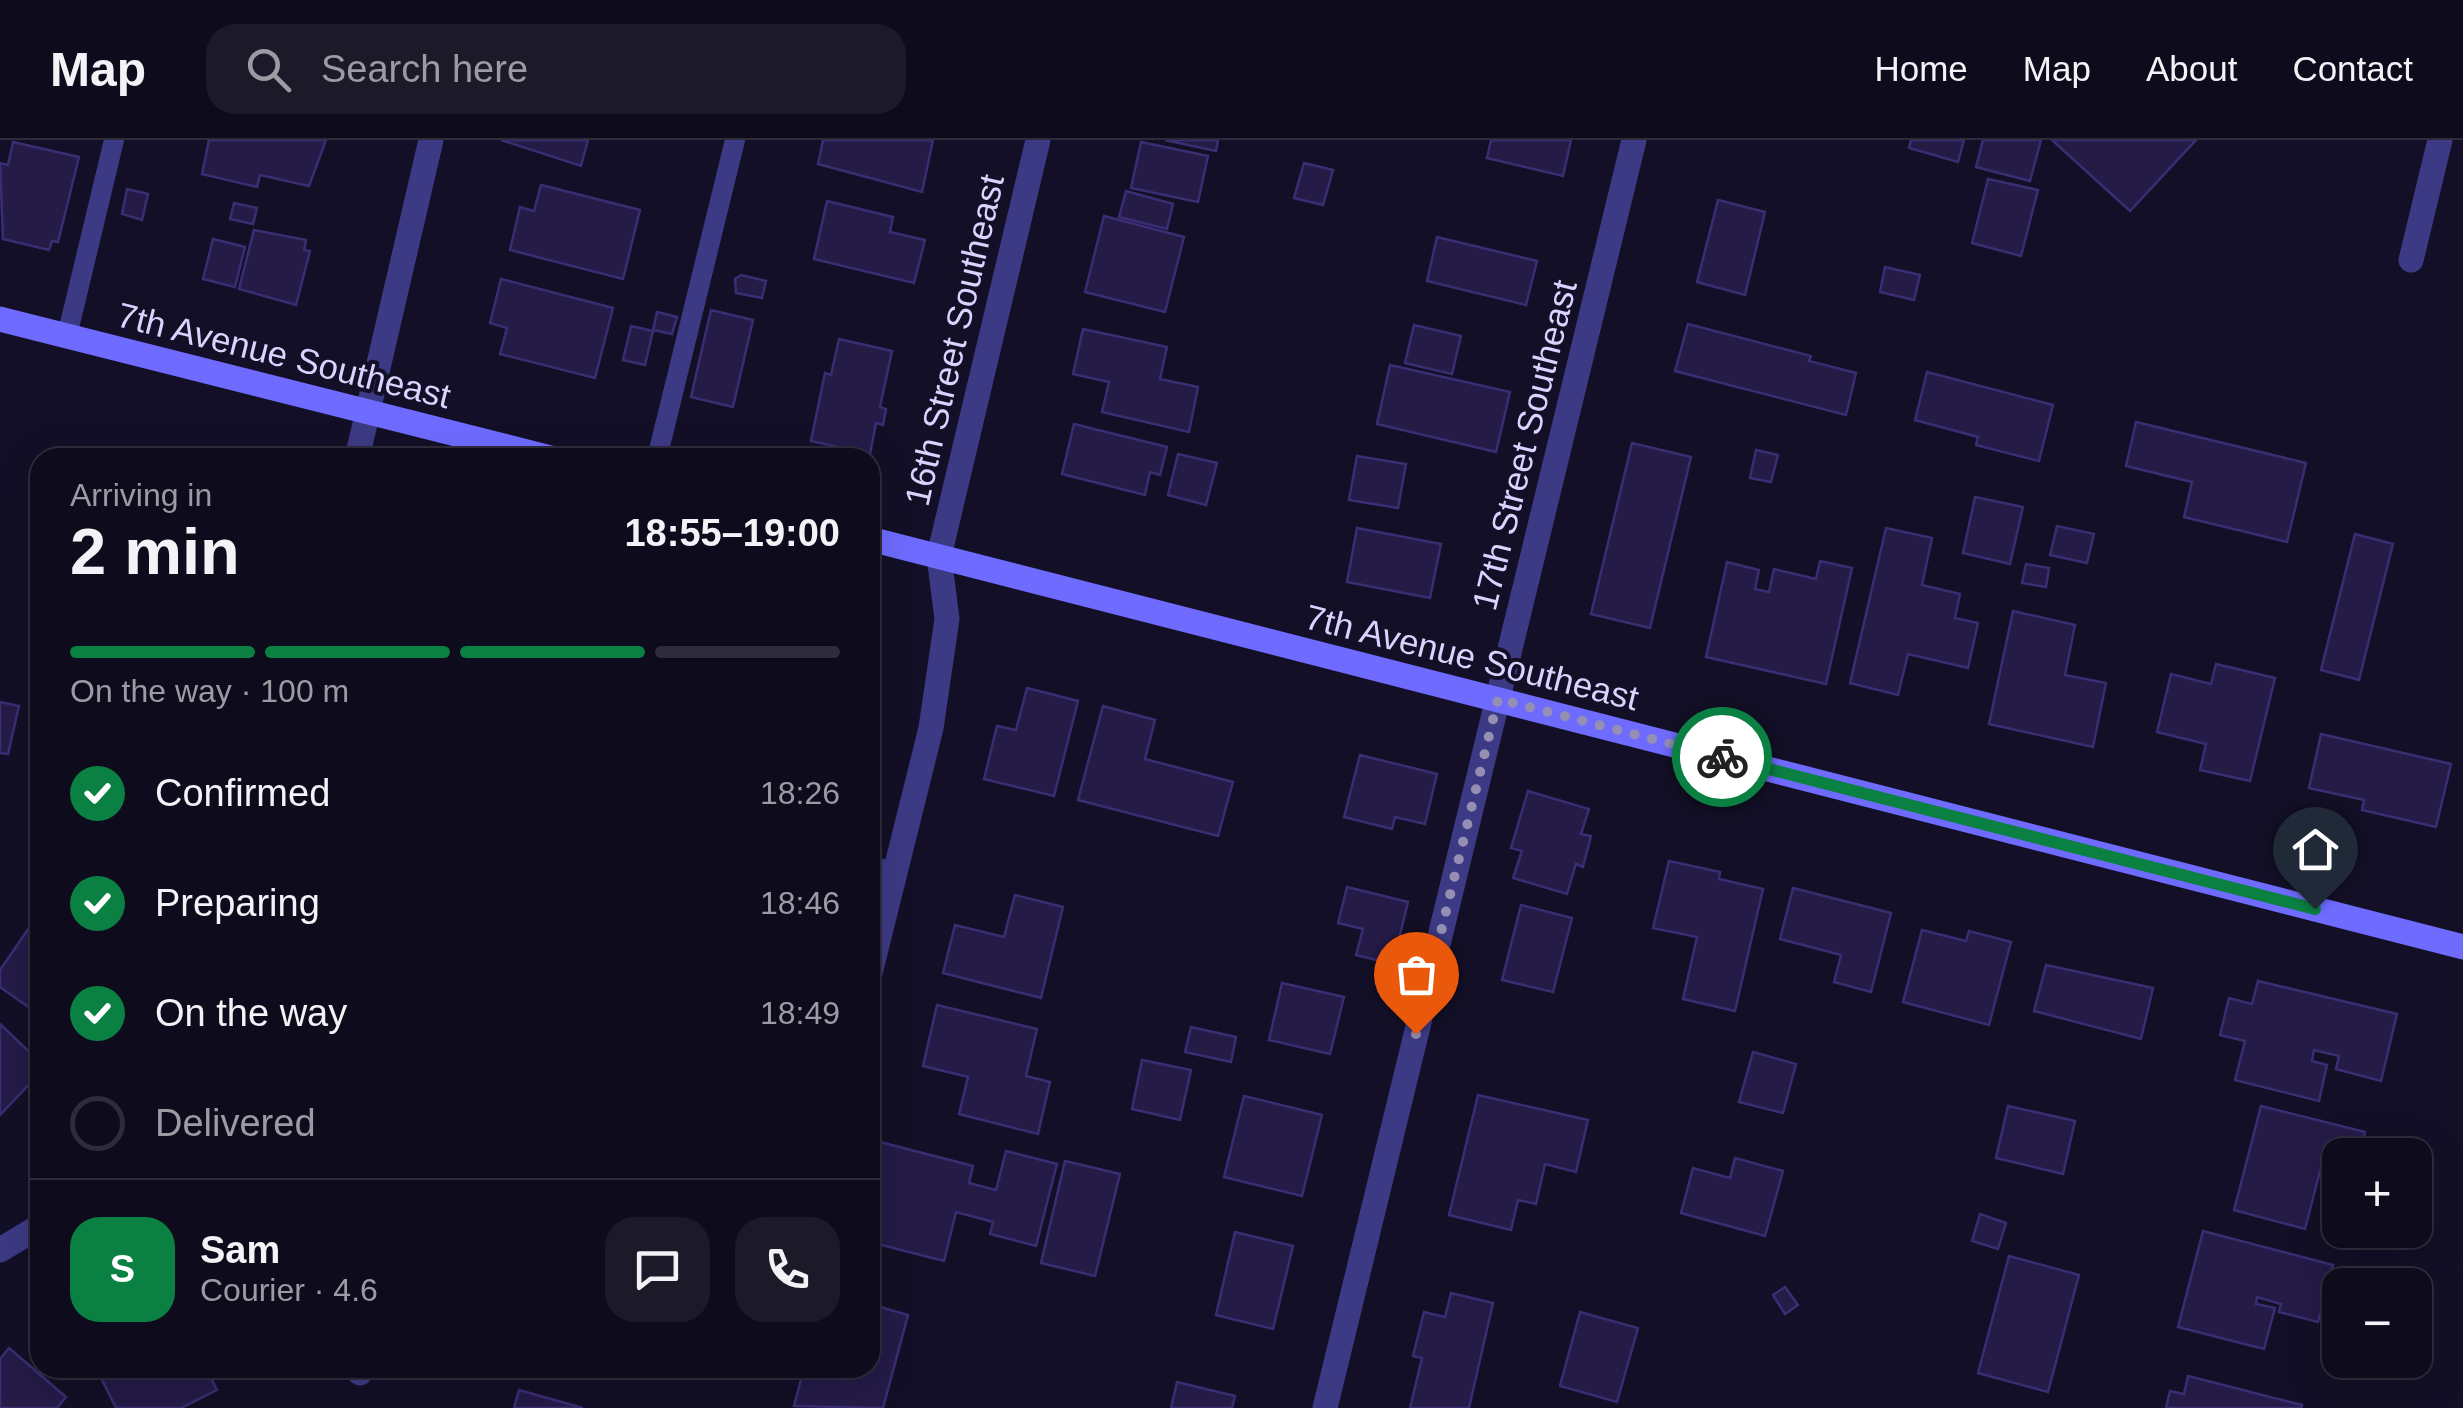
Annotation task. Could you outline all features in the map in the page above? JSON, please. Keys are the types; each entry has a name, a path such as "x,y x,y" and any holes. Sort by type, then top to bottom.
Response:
{"street":[{"path":"359,448 431,140"},
{"name":"16th Street Southeast","path":"939,556 1038,140"},
{"name":"17th Street Southeast","path":"1325,1408 1634,140"},
{"path":"2411,260 2440,140"},
{"name":"7th Avenue Southeast","path":"0,320 511,448"},
{"name":"7th Avenue Southeast","path":"880,541 2463,947"},
{"path":"883,869 932,728 947,618 939,556"},
{"path":"0,1250 30,1232"}],"lane":[{"path":"67,336 114,140"},
{"path":"659,448 735,140"}],"building":[{"path":"209,140 326,140 309,186 260,175 257,187 202,174"},
{"path":"501,140 588,140 581,166"},
{"path":"823,140 933,140 922,192 818,164"},
{"path":"1165,140 1218,140 1216,151"},
{"path":"1491,140 1571,140 1563,176 1487,158"},
{"path":"1911,140 1964,140 1958,162 1909,148"},
{"path":"1983,140 2041,140 2030,181 1976,167"},
{"path":"2052,140 2196,140 2130,211"},
{"path":"13,142 79,157 58,242 52,241 49,250 3,239 0,163 8,165"},
{"path":"1141,142 1208,156 1198,202 1131,188"},
{"path":"1304,163 1333,170 1323,205 1294,198"},
{"path":"1988,179 2038,190 2021,256 1972,243"},
{"path":"541,185 640,210 623,279 510,250 520,207 534,211"},
{"path":"127,189 148,194 142,220 122,214"},
{"path":"1126,191 1173,204 1167,229 1119,217"},
{"path":"1718,200 1765,212 1745,295 1697,282"},
{"path":"827,201 893,217 890,232 925,240 914,283 814,259"},
{"path":"234,203 257,208 253,224 230,219"},
{"path":"1104,216 1184,237 1165,312 1085,292"},
{"path":"254,230 306,240 304,250 310,251 296,305 239,289"},
{"path":"1437,237 1537,261 1526,305 1427,281"},
{"path":"213,239 245,247 235,287 203,279"},
{"path":"1885,267 1920,275 1914,300 1880,292"},
{"path":"741,275 766,281 762,298 736,293 735,279"},
{"path":"501,279 613,308 595,378 500,354 507,328 490,323"},
{"path":"711,310 753,320 733,407 691,397"},
{"path":"657,312 677,317 672,334 653,330"},
{"path":"1688,324 1811,356 1809,361 1856,373 1846,415 1675,371"},
{"path":"1414,325 1461,336 1452,374 1405,363"},
{"path":"631,326 653,331 645,365 623,360"},
{"path":"1083,329 1167,347 1160,379 1198,387 1189,432 1102,412 1109,382 1073,374"},
{"path":"839,339 892,351 880,407 886,409 883,425 876,423 871,448 843,448 811,441 825,373 831,375"},
{"path":"1390,365 1510,392 1496,452 1377,424"},
{"path":"1927,372 2053,405 2039,461 1976,445 1978,437 1915,420"},
{"path":"2136,422 2306,463 2287,542 2184,517 2192,482 2126,466"},
{"path":"1074,424 1167,447 1160,475 1150,472 1145,495 1062,474"},
{"path":"1632,443 1691,457 1650,628 1591,614"},
{"path":"1756,450 1778,455 1771,482 1750,478"},
{"path":"1178,454 1217,463 1206,505 1168,495"},
{"path":"1357,456 1406,464 1398,508 1349,500"},
{"path":"1975,497 2023,507 2010,564 1963,553"},
{"path":"2057,526 2094,534 2087,563 2050,555"},
{"path":"1357,528 1441,544 1430,598 1347,582"},
{"path":"1886,528 1932,538 1922,585 1960,594 1955,618 1978,623 1968,668 1908,654 1898,695 1850,683"},
{"path":"2355,534 2393,544 2359,680 2321,670"},
{"path":"1820,561 1852,568 1826,684 1706,657 1727,562 1759,570 1755,589 1769,592 1774,569 1816,579"},
{"path":"2026,564 2049,568 2046,587 2022,583"},
{"path":"2013,611 2075,625 2065,675 2106,683 2093,747 1989,724"},
{"path":"2216,664 2275,678 2250,781 2200,770 2206,744 2157,732 2171,674 2211,684"},
{"path":"1027,688 1078,701 1054,796 984,779 997,726 1016,730"},
{"path":"0,702 19,706 8,754 0,753"},
{"path":"1103,706 1155,720 1145,759 1233,782 1218,836 1078,800"},
{"path":"2321,734 2451,764 2436,827 2362,810 2364,800 2309,788"},
{"path":"1360,755 1437,774 1425,824 1395,817 1392,829 1344,817"},
{"path":"1528,791 1589,809 1581,834 1591,836 1583,867 1576,864 1567,894 1513,878 1522,851 1511,848"},
{"path":"1669,861 1720,872 1719,879 1763,889 1735,1011 1683,999 1697,937 1653,928"},
{"path":"1347,887 1408,902 1393,964 1356,955 1363,929 1338,923"},
{"path":"1793,888 1891,913 1871,992 1834,982 1841,955 1780,939"},
{"path":"1015,895 1063,907 1041,998 943,973 955,925 1004,937"},
{"path":"1521,905 1572,918 1553,992 1502,980"},
{"path":"30,926 30,1008 0,987 0,970"},
{"path":"1922,930 1966,941 1969,931 2011,942 1989,1025 1903,1002"},
{"path":"2046,965 2153,988 2141,1039 2034,1011"},
{"path":"2258,981 2397,1014 2381,1081 2336,1069 2339,1056 2314,1050 2312,1061 2327,1065 2319,1101 2235,1080 2245,1041 2220,1035 2229,998 2252,1004"},
{"path":"1282,983 1344,997 1330,1054 1269,1040"},
{"path":"937,1005 1037,1029 1026,1076 1050,1082 1038,1134 959,1114 968,1077 923,1066"},
{"path":"0,1024 30,1052 30,1084 0,1115"},
{"path":"1191,1027 1236,1037 1231,1062 1185,1052"},
{"path":"1753,1052 1796,1064 1783,1113 1739,1102"},
{"path":"1142,1060 1191,1070 1180,1120 1132,1109"},
{"path":"1478,1095 1588,1120 1576,1172 1545,1164 1536,1204 1518,1200 1511,1230 1449,1215"},
{"path":"1244,1096 1322,1115 1302,1196 1224,1177"},
{"path":"2008,1106 2075,1121 2063,1174 1996,1158"},
{"path":"2261,1106 2365,1132 2364,1138 2322,1138 2322,1172 2305,1229 2234,1210"},
{"path":"880,1142 973,1166 969,1183 996,1190 1006,1151 1057,1164 1036,1246 990,1234 993,1222 956,1212 944,1261 880,1245"},
{"path":"1735,1158 1783,1171 1765,1236 1681,1213 1693,1168 1730,1178"},
{"path":"1065,1161 1120,1174 1095,1276 1041,1263"},
{"path":"1980,1214 2006,1223 1998,1249 1972,1241"},
{"path":"2203,1231 2333,1265 2322,1268 2318,1322 2279,1312 2281,1304 2257,1297 2256,1304 2275,1308 2264,1349 2178,1327"},
{"path":"1235,1232 1293,1246 1273,1329 1216,1315"},
{"path":"2009,1256 2079,1275 2048,1392 1978,1373"},
{"path":"1785,1287 1798,1305 1785,1314 1773,1295"},
{"path":"1451,1293 1493,1303 1469,1408 1410,1408 1422,1358 1413,1356 1424,1312 1445,1317"},
{"path":"880,1307 908,1315 883,1408 794,1406 801,1378 880,1378"},
{"path":"1580,1312 1638,1328 1617,1402 1560,1386"},
{"path":"9,1348 30,1366 30,1378 44,1378 66,1397 57,1408 0,1408 0,1359"},
{"path":"2188,1376 2302,1405 2166,1408 2170,1391 2184,1394"},
{"path":"101,1378 211,1378 217,1390 181,1408 116,1408"},
{"path":"1177,1382 1235,1396 1232,1408 1171,1408"},
{"path":"519,1390 583,1408 514,1408"}],"way so far":[{"path":"1416,1034 1498,699 1722,757"}],"route":[{"path":"1722,757 2315,909"}]}
